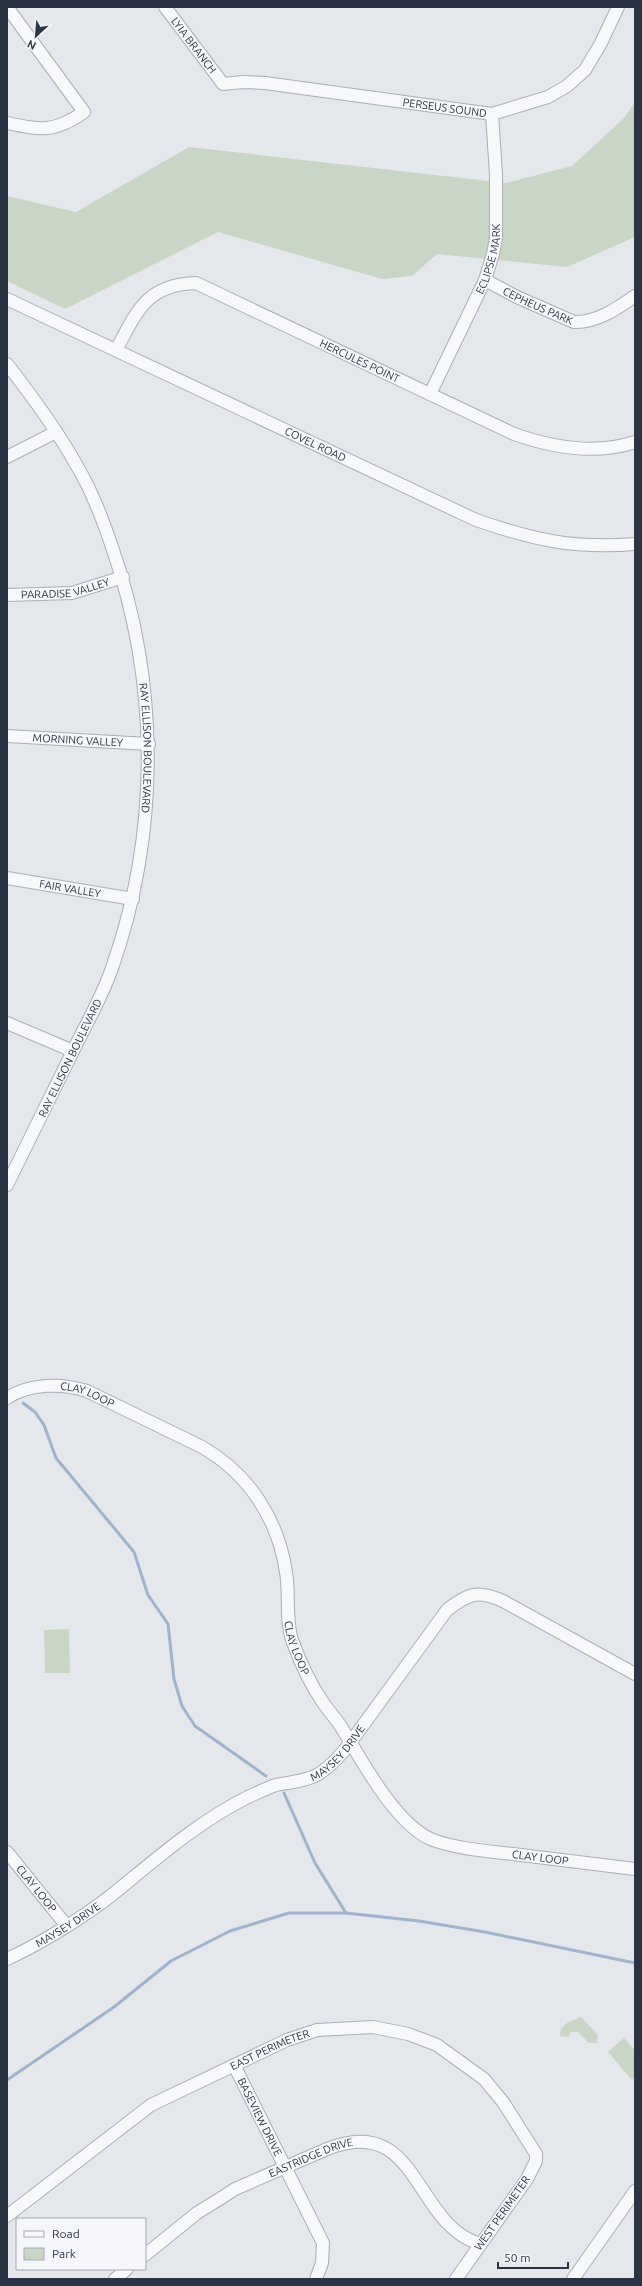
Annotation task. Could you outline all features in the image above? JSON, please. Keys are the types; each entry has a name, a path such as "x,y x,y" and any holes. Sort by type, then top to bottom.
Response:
{"street":[{"path":"7,7 84,112 67,124 53,128 32,128 7,123"},
{"name":"LYIA BRANCH","path":"165,7 223,84"},
{"name":"PERSEUS SOUND","path":"223,84 243,82 265,83 492,114 548,97 567,86 585,70 601,43 618,7"},
{"name":"ECLIPSE MARK","path":"430,394 485,280 496,238 496,174 492,114"},
{"name":"CEPHEUS PARK","path":"485,280 517,297 574,322 583,323 600,317 635,296"},
{"name":"HERCULES POINT","path":"116,350 145,302 160,290 176,284 196,283 496,426 534,441 577,448 603,449 635,442"},
{"path":"7,299 27,308"},
{"name":"COVEL ROAD","path":"7,307 27,308 476,520 521,536 546,541 583,546 635,544"},
{"name":"RAY ELLISON BOULEVARD","path":"7,364 33,397 78,467 104,523 123,577 141,652 148,715 149,744 142,841 133,899 123,936 105,986 73,1051 10,1170 7,1184"},
{"path":"7,457 56,432"},
{"name":"PARADISE VALLEY","path":"7,595 72,593 123,577"},
{"name":"MORNING VALLEY","path":"7,736 149,744"},
{"name":"FAIR VALLEY","path":"7,878 133,899"},
{"path":"7,1023 73,1051"},
{"name":"CLAY LOOP","path":"7,1398 23,1391 45,1386 64,1386 87,1392 218,1456 243,1480 265,1508 279,1537 286,1574 290,1628 304,1671 350,1744 387,1798 413,1828 432,1840 466,1848 635,1869"},
{"name":"MAYSEY DRIVE","path":"7,1959 38,1944 100,1904 214,1817 248,1797 274,1786 303,1780 320,1773 340,1756 350,1744 447,1610 465,1596 484,1594 503,1601 635,1674"},
{"name":"CLAY LOOP","path":"7,1852 66,1925"},
{"name":"EAST PERIMETER","path":"7,2216 150,2105 287,2040 317,2030 373,2027 396,2031 437,2045 472,2068 484,2079 503,2102 531,2144"},
{"name":"BASEVIEW DRIVE","path":"234,2065 323,2243 322,2263 316,2279"},
{"name":"EASTRIDGE DRIVE","path":"146,2253 197,2213 236,2189 342,2143 358,2140 372,2142 389,2150 402,2160 446,2222 471,2242 480,2244"},
{"name":"WEST PERIMETER","path":"456,2279 526,2179 536,2161 536,2154 531,2144"},
{"path":"573,2279 635,2191"},
{"path":"114,2279 126,2270"}],"green space":[{"path":"635,102 635,237 567,267 437,254 412,276 382,279 218,232 65,309 7,281 7,196 76,212 189,147 506,183 572,166 624,118"},
{"path":"69,1629 70,1673 45,1673 44,1630"},
{"path":"581,2017 598,2035 597,2043 589,2043 578,2032 571,2032 569,2037 560,2036 561,2029 567,2023"},
{"path":"624,2038 635,2050 635,2077 632,2080 608,2052"}],"waterway":[{"path":"23,1403 35,1412 44,1425 56,1458 134,1552 148,1595 168,1624 174,1679 182,1706 195,1726 266,1776"},
{"path":"284,1793 315,1863 346,1913"},
{"path":"7,2080 114,2007 171,1961 230,1931 289,1913 346,1913 419,1921 485,1932 635,1963"}]}
